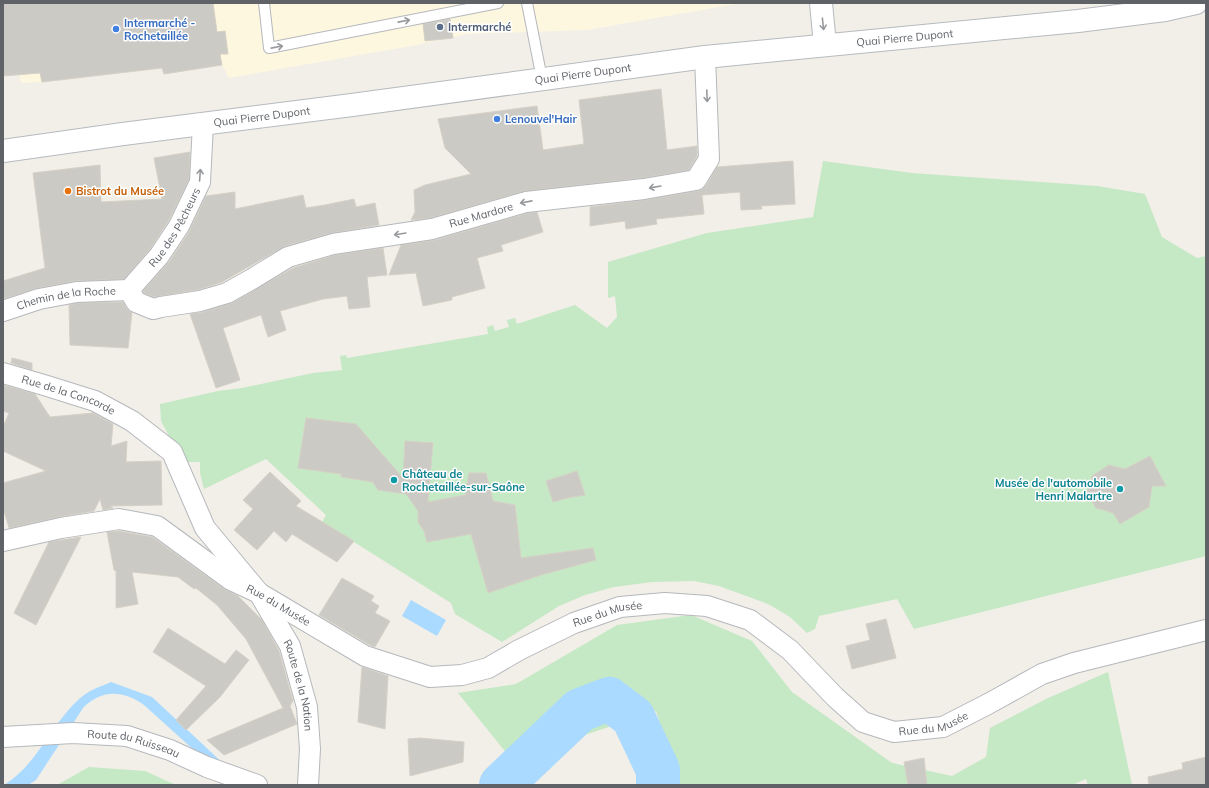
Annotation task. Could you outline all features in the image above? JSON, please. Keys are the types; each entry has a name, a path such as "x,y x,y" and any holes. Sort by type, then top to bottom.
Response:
{"street":[{"path":"821,3 825,45"},
{"name":"Quai Pierre Dupont","path":"3,151 705,57 1078,21 1196,3"},
{"name":"Rue Mardore","path":"129,290 136,302 153,309 200,301 226,293 252,279 288,256 332,244 432,229 526,202 644,189 696,180 709,159 705,57"},
{"name":"Rue des Pêcheurs","path":"129,290 159,256 179,226 200,182 203,124"},
{"name":"Chemin de la Roche","path":"3,311 39,299 77,292 129,290"},
{"name":"Rue de la Concorde","path":"3,373 94,401 132,421 172,452 205,528 259,593"},
{"name":"Rue du Musée","path":"3,541 61,528 118,519 157,526 231,580 259,593 365,656 430,677 462,675 488,668 519,650 574,623 620,607 665,603 707,606 750,620 790,650 835,698 864,722 894,732 942,727 988,704 1042,674 1074,663 1206,630"},
{"name":"Route de la Nation","path":"259,593 290,646 307,707 310,749 308,785"},
{"name":"Route du Ruisseau","path":"3,737 73,733 127,736 170,750 207,766 248,781"}],"lane":[{"path":"264,3 269,48 498,3"},
{"path":"527,3 542,79"}],"shaded area":[{"path":"12,3 742,3 587,30 467,34 417,45 229,78 222,65 164,74 162,68 42,82 21,83"}],"green space":[{"path":"823,161 912,173 1097,186 1145,194 1162,237 1197,258 1206,256 1206,556 914,629 897,599 819,616 815,629 807,633 790,617 768,604 719,586 694,581 652,582 614,587 585,595 559,606 502,642 455,614 451,603 322,522 326,515 266,459 204,489 200,473 200,462 183,462 161,421 160,404 218,391 242,388 313,373 342,370 340,356 346,355 347,358 488,334 487,327 493,325 495,331 509,327 507,320 515,318 517,324 575,305 607,328 617,317 615,296 608,298 608,262 707,233 813,217"},
{"path":"691,615 752,641 792,692 892,763 952,776 986,757 990,728 1048,698 1108,672 1132,785 1088,785 1086,779 1072,785 680,785 656,711 561,743 508,755 458,693 516,684 617,625"},
{"path":"89,767 145,771 176,785 57,785"}],"water":[{"path":"411,600 446,620 437,636 402,616"},
{"path":"111,682 152,697 226,766 227,780 144,705 129,696 113,694 97,697 83,708 36,780 28,785 4,785 27,766 73,705 87,693"},
{"path":"620,691 632,696 647,715 658,734 637,740 621,723 611,717 600,715 593,716 579,721 559,736 548,745 525,770 501,776 540,735 569,711 602,695"},
{"path":"664,751 672,774 673,785 650,785 651,781 647,756"}],"building":[{"name":"Intermarché - Rochetaillée","path":"3,3 213,3 217,32 225,31 228,54 220,54 222,65 164,74 162,68 42,82 40,73 3,76"},
{"path":"450,19 453,38 425,41 423,24"},
{"path":"661,89 667,150 697,146 697,156 689,170 642,178 525,191 430,218 411,220 415,212 414,190 425,185 471,174 445,148 438,119 537,106 543,150 584,144 579,100"},
{"path":"190,152 189,179 169,220 150,249 124,279 75,281 37,288 3,299 3,281 45,268 33,173 100,165 101,202 162,199 154,158"},
{"path":"793,161 795,204 761,206 762,209 741,210 740,192 702,195 704,214 656,219 657,224 626,229 625,221 590,226 590,207 698,191 706,186 717,167"},
{"path":"235,192 235,209 303,195 306,208 354,199 356,207 375,203 379,225 331,233 285,246 222,282 197,290 154,297 144,293 143,291 169,262 189,232 206,196"},
{"path":"537,212 543,232 501,245 503,251 477,258 485,288 452,297 452,300 423,306 416,273 389,275 401,245 435,240 528,213"},
{"path":"383,248 387,275 367,277 370,307 349,309 347,296 323,299 280,311 286,330 268,337 261,315 223,328 240,380 216,388 190,314 203,312 232,303 293,268 335,255"},
{"path":"123,302 126,308 132,313 128,348 70,345 69,305 78,303"},
{"path":"12,358 32,363 32,370 11,363"},
{"path":"3,385 35,394 50,417 93,413 113,424 111,446 127,441 126,462 161,461 162,505 110,506 113,508 103,510 100,499 94,511 9,528 3,508 3,483 46,471 3,451 3,427 9,413 3,411"},
{"name":"Château de Rochetaillée-sur-Saône","path":"306,418 356,424 403,478 405,441 433,443 428,502 465,495 469,473 486,473 493,501 515,505 521,558 593,548 596,560 541,575 488,593 471,534 427,542 424,531 418,522 418,511 406,494 378,490 373,482 341,477 341,474 298,468"},
{"name":"Musée de l'automobile Henri Malartre","path":"1150,456 1166,486 1152,486 1149,507 1120,524 1113,513 1096,508 1087,493 1092,476 1109,465 1125,469"},
{"path":"577,471 585,495 553,502 546,481"},
{"path":"270,472 301,501 296,506 354,541 337,562 292,534 286,542 274,531 257,550 234,530 253,509 243,500"},
{"path":"119,531 152,537 224,589 238,596 262,620 279,651 293,701 290,706 297,724 224,755 207,740 283,708 246,639 217,605 196,588 194,589 178,577 132,572 138,604 116,608 116,571 114,570 107,532"},
{"path":"81,537 36,625 14,613 49,542"},
{"path":"342,578 374,596 371,601 379,606 375,613 390,621 375,647 319,615"},
{"path":"886,619 896,658 852,669 846,646 870,640 866,624"},
{"path":"168,628 225,664 236,650 249,660 220,697 186,730 176,720 206,686 153,652"},
{"path":"362,667 388,676 385,729 358,722"},
{"path":"420,738 464,742 463,762 410,776 408,739"},
{"path":"1206,757 1206,785 1149,785 1148,777 1183,769 1182,763"},
{"path":"924,758 927,785 908,785 904,762"}],"waterway":[{"path":"501,785 580,710 609,699 633,717 658,770 658,785"}],"place":[{"name":"Intermarché","path":"440,27"},
{"name":"Intermarché - Rochetaillée","path":"116,29"},
{"name":"Lenouvel'Hair","path":"497,119"},
{"name":"Bistrot du Musée","path":"68,191"},
{"name":"Château de Rochetaillée-sur-Saône","path":"394,480"},
{"name":"Musée de l'automobile Henri Malartre","path":"1120,489"}]}
